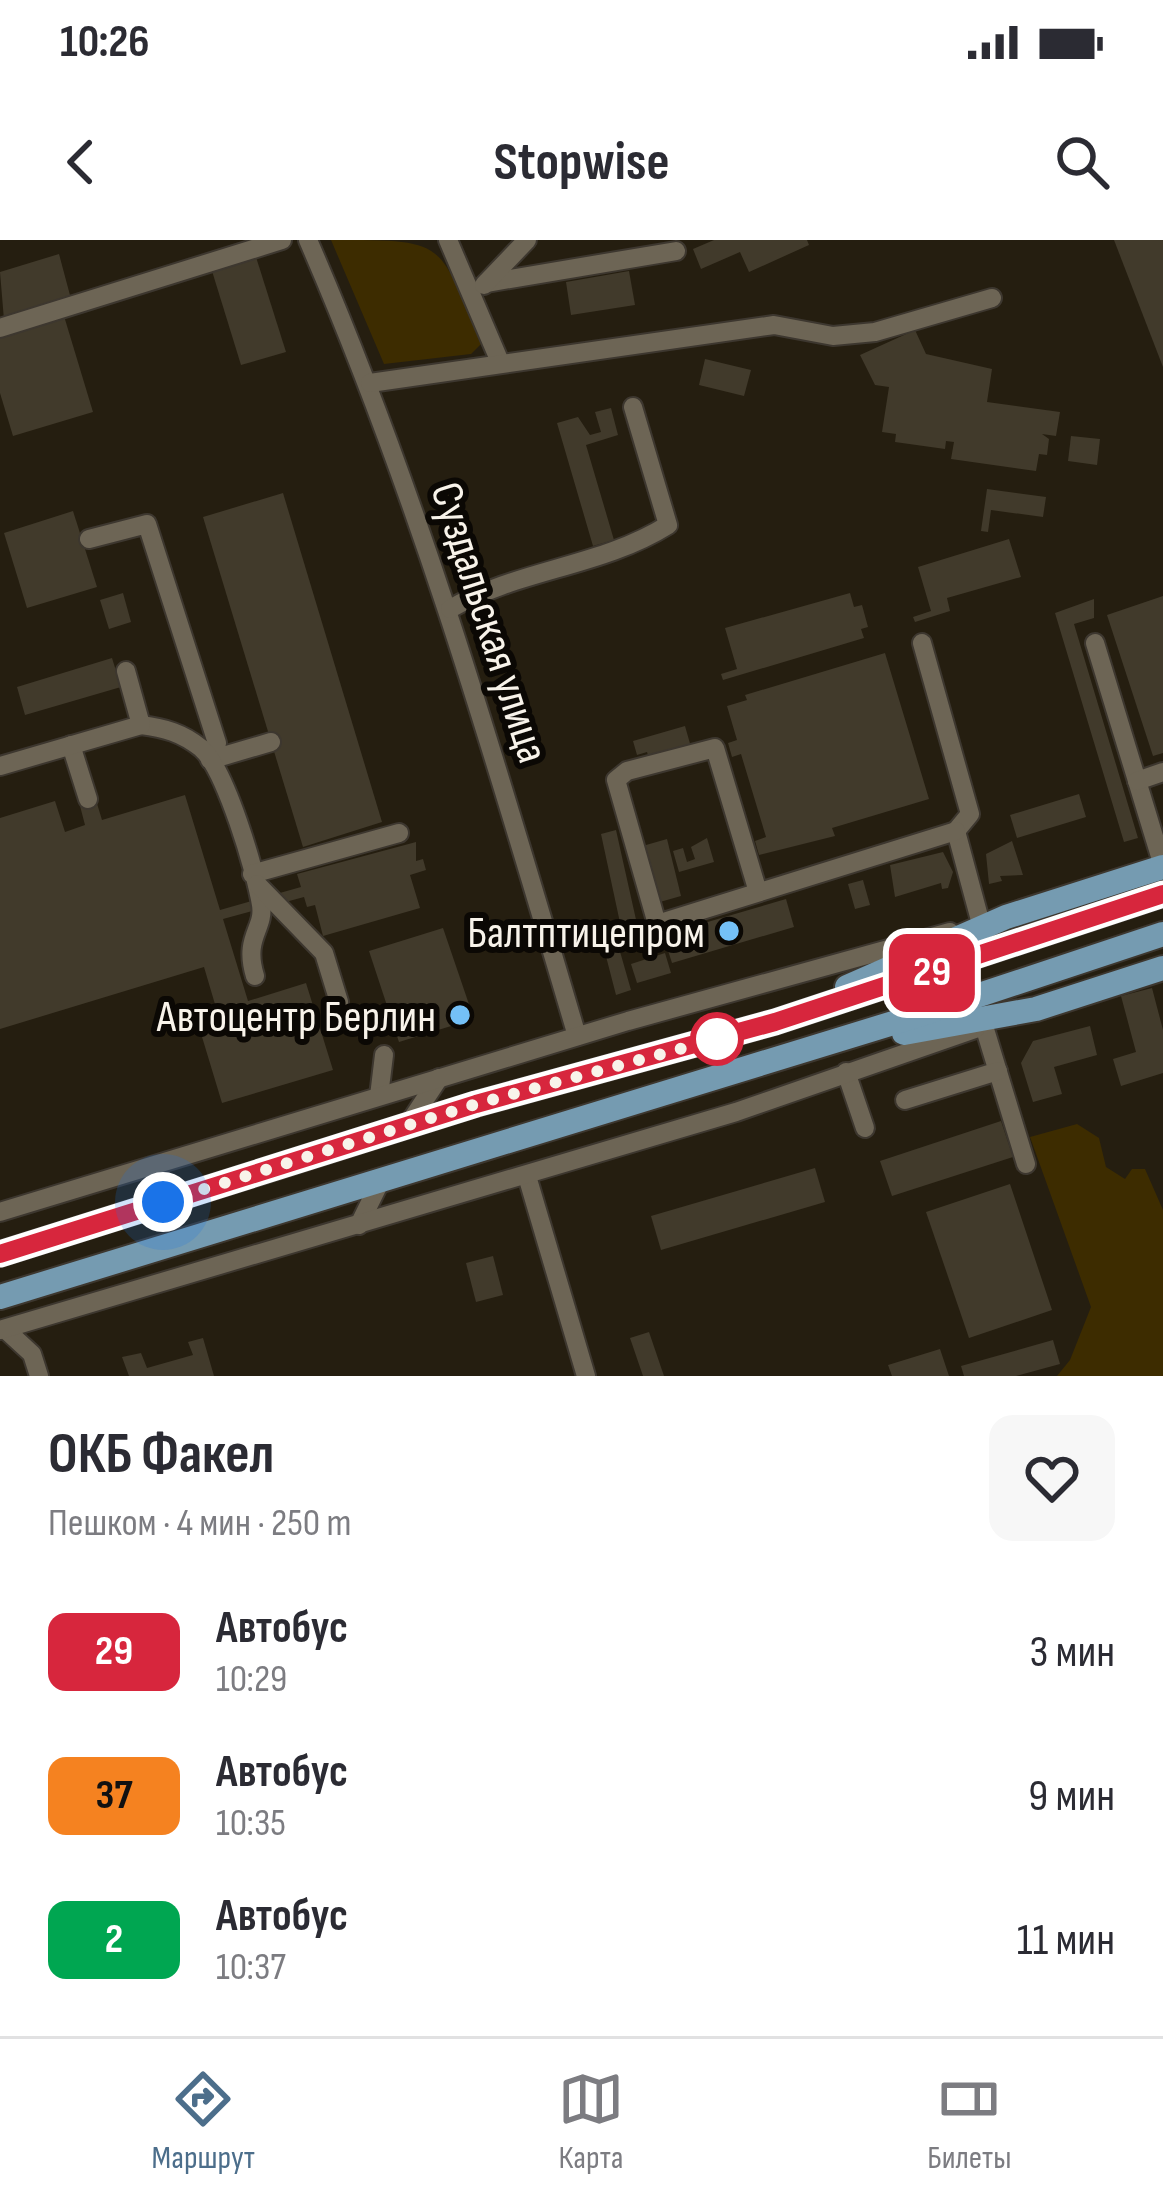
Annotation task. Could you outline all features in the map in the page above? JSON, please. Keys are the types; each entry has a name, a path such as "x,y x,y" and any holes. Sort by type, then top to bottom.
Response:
{"main road":[{"path":"775,1022 903,959 1006,917 1163,867"},
{"path":"0,1254 408,1125 775,1022 1163,894"},
{"path":"0,1297 805,1051 1163,934"},
{"path":"805,1051 1036,1009 1163,968"}],"street":[{"path":"0,328 283,240"},
{"name":"Суздальская улица","path":"308,240 370,383 450,609 578,1036"},
{"path":"448,240 479,290 500,362"},
{"path":"479,290 509,248 526,240"},
{"path":"479,290 676,251"},
{"path":"370,383 774,325 833,336 874,332 992,298"},
{"path":"450,609 495,586 635,546 668,525 633,407"},
{"path":"89,539 147,524 217,743 210,760"},
{"path":"758,892 715,748 627,771 616,780 656,924 956,831 970,814 922,643"},
{"path":"1095,643 1163,867"},
{"path":"126,671 141,725"},
{"path":"0,766 141,725 171,729 210,760 230,802 263,910 248,954 255,976"},
{"path":"210,760 271,742"},
{"path":"71,746 88,800"},
{"path":"1137,781 1163,772"},
{"path":"956,831 981,924"},
{"path":"253,878 399,833"},
{"path":"253,878 325,953 339,1003"},
{"path":"0,1212 628,1021 1006,917"},
{"path":"3,1330 736,1112 1036,1009"},
{"path":"984,1026 1026,1164"},
{"path":"379,1096 384,1055"},
{"path":"905,1100 998,1071"},
{"path":"846,1072 865,1127"},
{"path":"408,1125 440,1078"},
{"path":"527,1176 586,1376"},
{"path":"359,1225 380,1182"},
{"path":"3,1330 32,1354 39,1376"}],"shaded area":[{"path":"331,240 398,242 434,253 456,284 481,344 471,354 384,364"},
{"path":"1077,1124 1099,1138 1106,1167 1125,1179 1132,1169 1145,1169 1163,1210 1163,1376 1057,1376 1070,1360 1091,1307 1030,1137"}],"building":[{"path":"714,240 807,240 809,245 749,272 740,252 701,269 693,249"},
{"path":"1114,240 1163,240 1163,367"},
{"path":"59,254 71,299 4,320 0,272"},
{"path":"256,257 286,352 241,365 212,271"},
{"path":"629,271 635,305 571,315 566,282"},
{"path":"64,316 93,412 13,436 0,393 0,336"},
{"path":"915,330 926,354 992,369 987,402 1060,412 1056,436 1042,434 1049,439 1047,455 1039,454 1036,471 951,459 954,442 946,441 945,449 895,442 896,434 882,432 889,387 875,385 860,355"},
{"path":"705,359 751,370 744,396 699,385"},
{"path":"611,408 618,435 586,445 614,540 593,546 557,423 578,417 590,435 601,432 595,412"},
{"path":"1071,436 1100,439 1097,465 1068,461"},
{"path":"987,489 1046,497 1043,517 991,510 988,532 981,531"},
{"path":"283,493 382,822 303,847 203,517"},
{"path":"73,511 97,587 27,608 4,533"},
{"path":"1009,539 1021,577 947,598 950,611 915,622 913,617 931,611 918,567"},
{"path":"123,593 131,622 109,629 100,600"},
{"path":"850,593 854,607 862,605 868,627 861,629 864,638 723,680 721,674 737,669 725,628"},
{"path":"1163,596 1163,753 1153,756 1107,615"},
{"path":"1094,599 1094,618 1074,624 1138,838 1124,842 1055,613"},
{"path":"885,653 929,799 832,828 835,836 759,855 755,841 766,837 741,754 732,757 728,743 737,740 727,706 747,700 745,695"},
{"path":"112,658 121,687 25,715 17,687"},
{"path":"685,726 691,747 649,759 647,752 637,755 633,741"},
{"path":"1079,794 1086,817 1017,838 1010,815"},
{"path":"185,795 220,910 301,887 297,874 416,842 416,861 423,859 426,870 410,875 420,908 323,936 315,905 307,907 304,897 223,919 248,1001 306,983 333,1070 222,1103 196,1017 217,1011 204,967 0,1029 0,818 55,801 65,832 85,825 79,802 95,797 102,820"},
{"path":"616,830 641,942 619,948 631,990 616,995 601,937 622,932 601,834"},
{"path":"707,838 714,862 679,872 673,851 683,848 687,862 695,859 691,847"},
{"path":"667,839 681,896 653,904 639,847"},
{"path":"1012,841 1023,875 1000,876 1002,881 989,884 986,854"},
{"path":"943,852 953,872 948,888 942,889 941,883 895,897 890,865"},
{"path":"863,880 870,905 855,909 848,884"},
{"name":"Балтптицепром","path":"786,899 794,927 672,963 663,935"},
{"path":"443,928 474,1019 399,1042 369,951"},
{"path":"665,953 671,973 637,983 631,964"},
{"path":"1152,988 1163,1030 1163,1073 1121,1086 1113,1059 1136,1052 1121,996"},
{"path":"1090,1026 1097,1055 1054,1067 1062,1094 1033,1102 1021,1063 1033,1041"},
{"path":"1001,1121 1013,1157 892,1196 880,1161"},
{"path":"815,1168 825,1202 661,1250 651,1216"},
{"path":"1010,1184 1052,1310 969,1338 926,1212"},
{"path":"493,1256 503,1295 476,1302 466,1263"},
{"path":"649,1332 664,1376 643,1376 630,1338"},
{"path":"203,1338 214,1376 129,1376 122,1357 141,1353 147,1368 193,1355 188,1342"},
{"path":"1053,1340 1060,1364 1016,1376 964,1376 961,1366"},
{"path":"940,1349 949,1376 892,1376 888,1365"}],"bus line":[{"name":"29","path":"0,1254 476,1104 775,1022 1163,894"}],"place":[{"name":"Балтптицепром","path":"729,931"},
{"name":"Автоцентр Берлин","path":"460,1015"}],"route":[{"path":"163,1202 476,1104 717,1039"}]}
